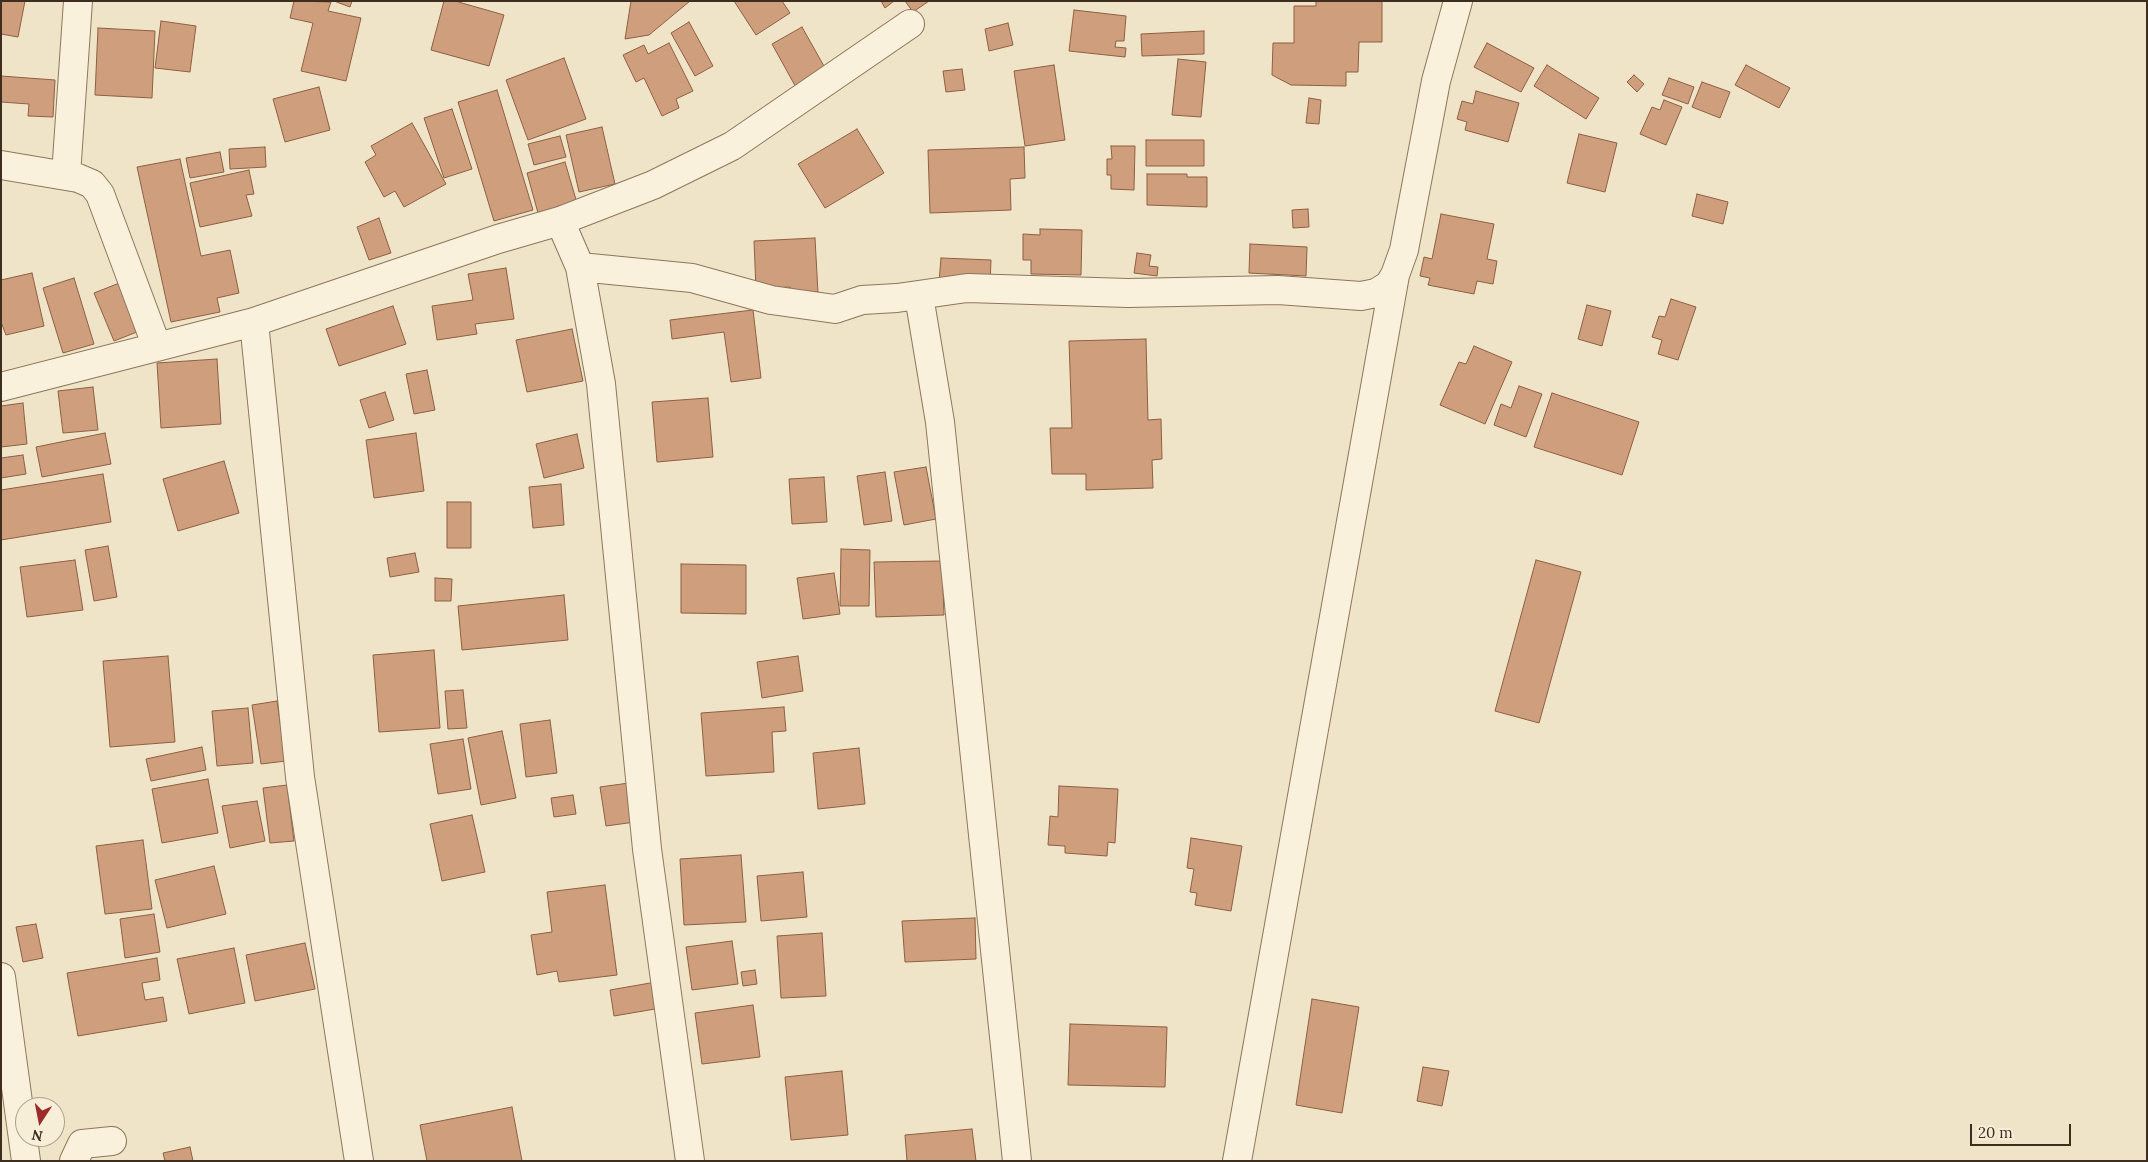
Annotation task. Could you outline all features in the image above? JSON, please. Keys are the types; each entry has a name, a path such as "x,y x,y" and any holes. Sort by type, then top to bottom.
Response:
{"street":[{"path":"66,175 78,1"},
{"path":"1237,1161 1395,275 1404,250 1436,81 1458,1"},
{"path":"1,387 254,322 498,239 560,221 653,185 732,146 910,24"},
{"path":"1,165 66,175 92,184 100,194 157,347"},
{"path":"560,221 580,267 601,384 648,848 690,1161"},
{"path":"580,267 692,278 771,300 835,309 862,300 920,296 967,288 1128,293 1278,290 1361,296 1376,293 1389,285 1395,275"},
{"path":"920,296 940,422 1017,1161"},
{"path":"254,322 300,776 359,1161"},
{"path":"1,977 26,1161"},
{"path":"74,1161 82,1144 112,1141"}],"building":[{"path":"1,1 25,1 18,37 1,34"},
{"path":"294,1 331,2 328,11 361,18 346,81 301,71 313,23 290,18"},
{"path":"334,1 352,1 350,7"},
{"path":"444,1 455,1 504,15 489,66 431,50"},
{"path":"631,1 690,1 649,35 625,39"},
{"path":"734,1 782,1 790,13 756,35"},
{"path":"881,1 894,1 885,8"},
{"path":"905,1 929,1 913,12"},
{"path":"1316,1 1382,1 1382,42 1359,42 1358,72 1346,72 1346,86 1291,85 1272,75 1273,43 1294,43 1294,6 1316,6"},
{"path":"1074,10 1126,16 1124,41 1116,41 1115,47 1126,48 1125,57 1069,51"},
{"path":"161,21 196,26 190,72 155,68"},
{"path":"689,22 713,66 695,76 671,33"},
{"path":"1008,23 1013,45 989,51 985,29"},
{"path":"802,27 829,75 798,91 772,44"},
{"path":"98,28 155,31 152,98 95,95"},
{"path":"1204,31 1204,54 1142,56 1141,34"},
{"path":"669,43 693,91 676,99 679,108 662,116 644,78 636,82 623,55 644,45 648,54"},
{"path":"1487,43 1534,68 1521,92 1474,67"},
{"path":"564,58 586,119 528,140 506,80"},
{"path":"1178,59 1206,62 1201,117 1172,115"},
{"path":"1054,65 1065,140 1025,146 1014,71"},
{"path":"1547,65 1599,98 1586,119 1534,86"},
{"path":"1746,65 1790,88 1779,108 1735,85"},
{"path":"962,69 965,90 946,92 943,71"},
{"path":"1634,75 1644,84 1637,92 1627,82"},
{"path":"1,76 55,80 53,117 28,116 29,104 1,102"},
{"path":"1669,78 1694,87 1688,104 1662,95"},
{"path":"1702,82 1730,92 1720,118 1692,107"},
{"path":"319,87 330,130 285,142 273,99"},
{"path":"497,90 533,210 494,221 458,102"},
{"path":"1476,91 1519,103 1508,142 1465,130 1467,122 1457,119 1462,101 1473,104"},
{"path":"1309,98 1321,100 1319,124 1306,123"},
{"path":"1664,100 1682,107 1666,145 1640,134 1652,107 1660,110"},
{"path":"452,109 472,169 444,178 424,118"},
{"path":"412,123 446,184 404,207 395,191 384,197 365,162 376,155 371,146"},
{"path":"602,127 615,184 579,192 566,135"},
{"path":"857,129 884,173 825,208 798,164"},
{"path":"1579,134 1617,143 1605,192 1567,183"},
{"path":"560,136 566,157 534,165 528,144"},
{"path":"1146,140 1204,140 1204,166 1146,166"},
{"path":"1111,146 1135,146 1134,190 1111,189 1111,175 1107,175 1107,159 1112,159"},
{"path":"265,147 266,167 230,169 229,149"},
{"path":"1024,147 1025,178 1010,179 1011,210 930,213 928,150"},
{"path":"220,152 224,172 190,178 186,158"},
{"path":"180,159 201,256 230,250 239,293 217,298 220,312 171,322 137,167"},
{"path":"565,162 577,203 538,213 527,173"},
{"path":"249,170 254,194 246,195 252,216 200,227 190,183"},
{"path":"1147,174 1187,174 1187,177 1207,177 1207,207 1147,205"},
{"path":"1697,194 1728,202 1723,224 1692,216"},
{"path":"1308,209 1309,227 1293,228 1292,210"},
{"path":"1441,214 1494,224 1487,259 1497,261 1493,284 1477,281 1474,294 1428,285 1430,278 1420,276 1424,257 1432,259"},
{"path":"379,218 391,253 369,260 357,227"},
{"path":"1040,229 1082,230 1081,275 1031,274 1031,260 1023,260 1023,234 1040,235"},
{"path":"815,238 818,293 790,294 790,287 756,289 754,241"},
{"path":"1250,244 1307,247 1306,276 1249,273"},
{"path":"1137,253 1151,255 1149,266 1158,267 1157,276 1134,273"},
{"path":"941,258 991,260 990,285 939,282"},
{"path":"506,268 514,319 475,324 477,334 437,340 432,306 473,300 468,274"},
{"path":"32,273 44,326 6,335 1,322 1,280"},
{"path":"74,278 94,344 63,353 43,288"},
{"path":"122,282 142,330 114,341 94,293"},
{"path":"1671,299 1696,307 1678,360 1658,354 1662,340 1652,337 1659,316 1665,317"},
{"path":"1587,305 1611,311 1602,346 1578,339"},
{"path":"393,306 406,344 339,366 326,329"},
{"path":"753,310 761,378 731,382 724,332 672,339 670,320"},
{"path":"572,329 583,381 527,392 516,340"},
{"path":"1146,339 1148,420 1161,419 1162,459 1152,460 1153,488 1086,490 1086,474 1052,474 1050,428 1072,428 1069,341"},
{"path":"1474,346 1512,362 1485,424 1440,405 1459,362 1466,364"},
{"path":"217,359 221,424 161,428 157,363"},
{"path":"427,370 435,410 414,414 406,374"},
{"path":"1519,386 1542,394 1526,437 1494,425 1501,404 1511,408"},
{"path":"93,387 98,430 63,433 58,391"},
{"path":"385,392 394,420 369,428 360,400"},
{"path":"1552,393 1639,422 1622,475 1534,447"},
{"path":"708,398 713,457 657,462 652,402"},
{"path":"23,403 27,444 1,447 1,406"},
{"path":"105,433 111,464 42,477 36,447"},
{"path":"416,433 424,491 374,498 366,440"},
{"path":"577,434 584,468 544,478 536,444"},
{"path":"23,455 26,474 1,478 1,458"},
{"path":"224,461 239,513 178,531 163,479"},
{"path":"926,467 936,519 904,525 894,472"},
{"path":"885,472 892,521 864,525 857,476"},
{"path":"103,474 111,522 1,540 1,490"},
{"path":"824,477 827,522 792,524 789,479"},
{"path":"561,484 564,525 533,528 529,487"},
{"path":"447,502 471,502 471,548 447,548"},
{"path":"108,546 117,597 94,601 85,550"},
{"path":"841,549 870,550 869,606 840,606"},
{"path":"415,553 419,572 390,577 387,558"},
{"path":"75,560 83,610 27,617 20,567"},
{"path":"1536,560 1581,572 1539,723 1495,711"},
{"path":"942,561 944,615 876,617 874,562"},
{"path":"681,564 746,565 746,614 681,613"},
{"path":"834,573 840,614 803,619 797,578"},
{"path":"435,578 452,579 451,601 435,601"},
{"path":"564,595 568,640 462,650 458,606"},
{"path":"434,650 440,728 379,732 373,655"},
{"path":"168,656 175,742 110,747 103,661"},
{"path":"798,656 803,691 762,698 757,662"},
{"path":"463,690 467,728 448,729 445,691"},
{"path":"277,701 286,761 261,764 252,705"},
{"path":"784,707 786,731 772,732 774,772 706,776 701,713"},
{"path":"248,708 253,763 217,766 212,711"},
{"path":"550,720 557,773 526,777 520,724"},
{"path":"502,731 516,798 481,805 468,738"},
{"path":"463,739 471,789 438,794 430,744"},
{"path":"202,747 206,770 151,781 146,759"},
{"path":"859,748 865,804 818,809 813,753"},
{"path":"208,779 218,833 162,843 152,789"},
{"path":"629,783 635,822 606,826 600,787"},
{"path":"287,785 294,841 270,843 263,788"},
{"path":"1059,786 1118,789 1115,843 1108,842 1107,856 1065,853 1065,846 1048,845 1050,816 1058,817"},
{"path":"573,795 576,814 554,817 551,798"},
{"path":"257,801 265,841 230,848 222,806"},
{"path":"472,815 485,872 442,881 430,824"},
{"path":"1191,838 1242,846 1231,911 1195,905 1197,893 1190,892 1194,869 1187,868"},
{"path":"143,840 152,909 105,914 96,846"},
{"path":"741,855 746,922 684,925 680,859"},
{"path":"214,866 226,914 167,928 155,880"},
{"path":"803,872 807,917 761,921 757,876"},
{"path":"605,885 617,975 559,982 557,971 537,975 531,935 552,932 547,892"},
{"path":"154,914 160,952 125,958 120,919"},
{"path":"975,918 976,959 905,962 902,921"},
{"path":"36,924 43,958 23,962 16,927"},
{"path":"822,933 826,996 781,998 777,936"},
{"path":"732,941 738,984 692,990 686,947"},
{"path":"305,943 315,989 255,1001 246,955"},
{"path":"234,948 245,1003 189,1014 177,959"},
{"path":"157,958 160,980 142,983 145,1000 163,997 167,1021 78,1036 67,973"},
{"path":"755,970 757,984 743,986 741,972"},
{"path":"656,982 661,1008 614,1016 610,990"},
{"path":"1312,999 1359,1007 1342,1113 1296,1105"},
{"path":"753,1005 760,1057 702,1064 695,1013"},
{"path":"1070,1024 1167,1027 1165,1087 1068,1085"},
{"path":"1423,1067 1449,1071 1442,1106 1417,1101"},
{"path":"842,1071 848,1135 791,1140 785,1077"},
{"path":"512,1107 522,1161 427,1161 420,1125"},
{"path":"972,1129 976,1161 907,1161 905,1135"},
{"path":"190,1147 193,1161 165,1161 163,1153"}]}
